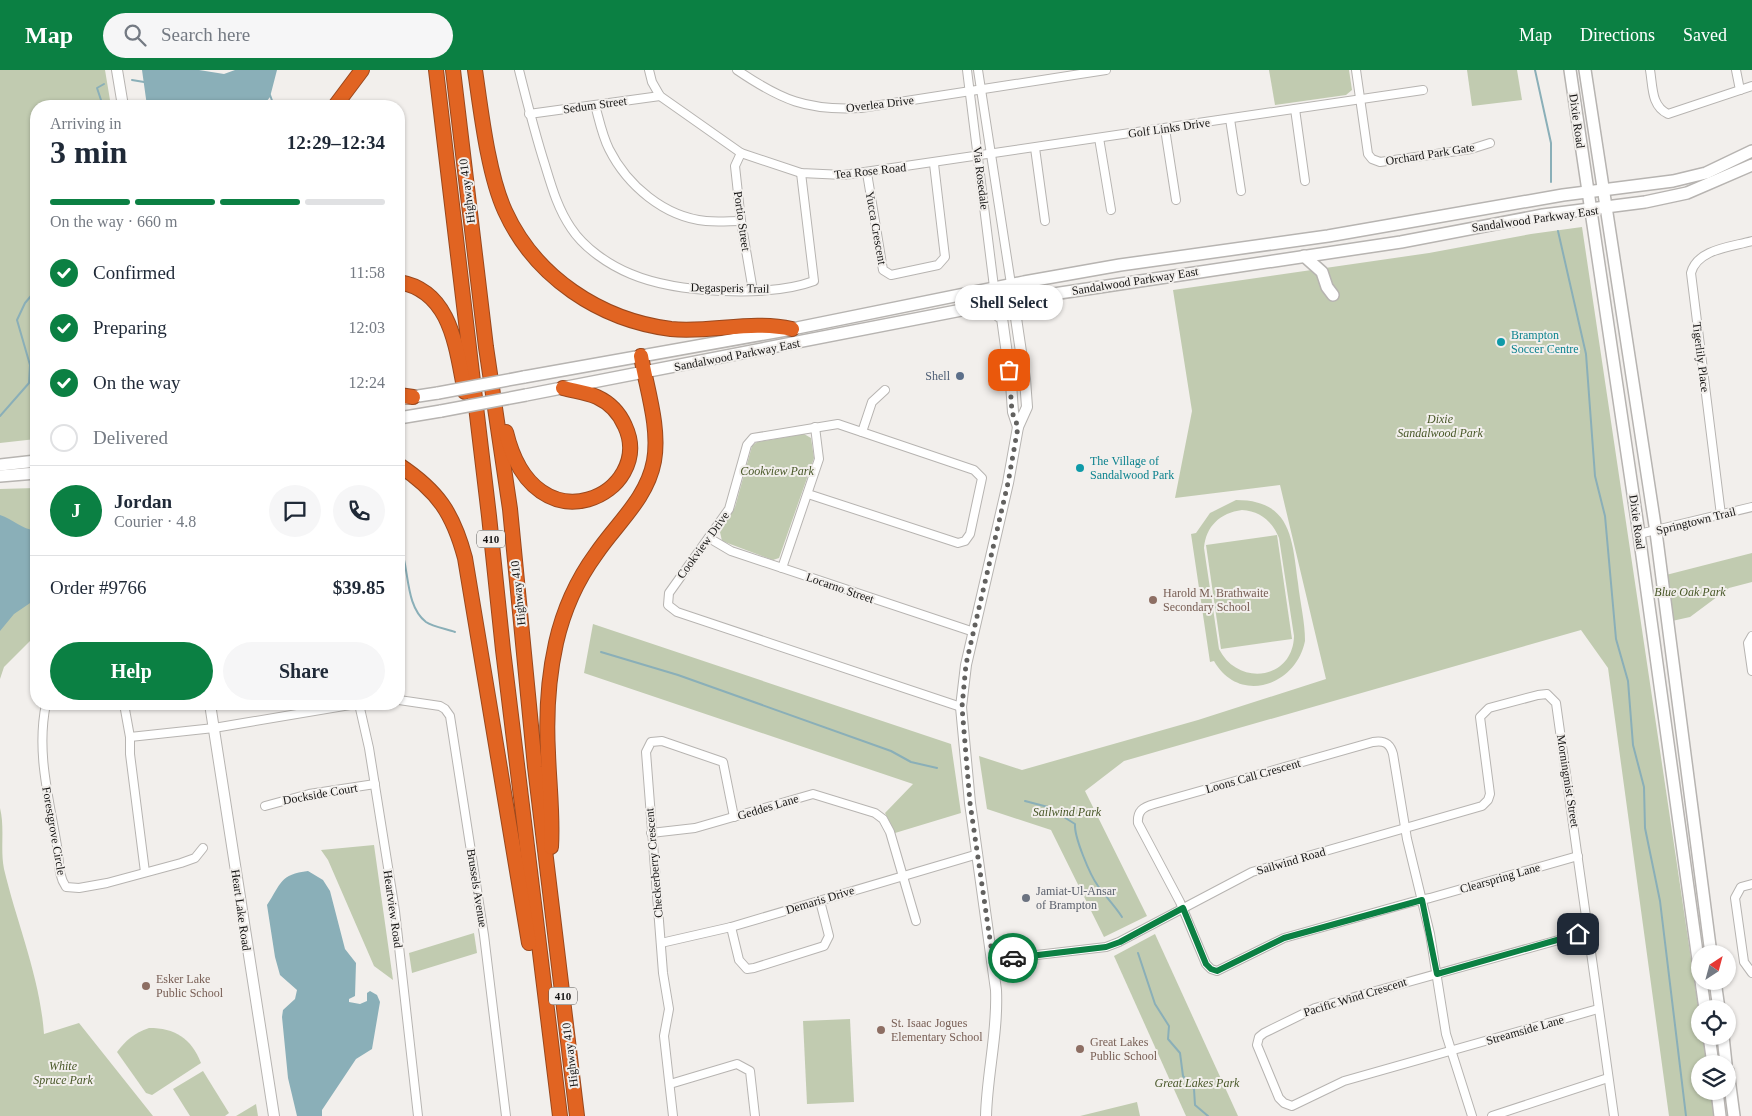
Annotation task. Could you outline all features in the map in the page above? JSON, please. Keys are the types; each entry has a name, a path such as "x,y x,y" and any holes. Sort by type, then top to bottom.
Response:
{"highway":[{"path":"340,100 362,70"},
{"name":"Highway 410","path":"436,70 560,1116"},
{"name":"Highway 410","path":"453,70 486,347 510,509 548,875 577,1116"},
{"path":"475,70 496,184 505,211 530,251 563,284 596,307 639,323 672,329 771,324 792,329"},
{"path":"405,284 432,297 448,320 455,340 469,413 477,427"},
{"path":"486,347 494,362 509,446 522,474 539,492 552,498 570,502 589,500 605,492 619,478 629,452 628,435 622,419 607,402 589,394 563,388"},
{"path":"548,875 552,828 548,752 548,701 555,649 567,609 579,580 596,553 637,502 654,462 655,442 641,356"},
{"path":"405,396 413,397"},
{"path":"405,469 423,481 441,501 453,520 465,558 534,968 546,1009"}],"main road":[{"name":"Dixie Road","path":"1570,70 1639,534 1696,945"},
{"name":"Dixie Road","path":"1585,70 1656,532 1710,945"},
{"name":"Sandalwood Parkway East","path":"405,399 792,329 1010,284 1130,264 1328,236 1588,192 1692,177 1752,151"},
{"name":"Sandalwood Parkway East","path":"405,417 526,396 1014,300 1402,242 1528,218 1606,209 1687,193 1752,166"},
{"path":"1328,236 1329,252"},
{"path":"1304,256 1322,272 1327,287 1333,295"},
{"path":"0,465 30,462"},
{"path":"0,476 30,474"},
{"path":"1718,1100 1720,1116"},
{"path":"1732,1100 1734,1116"}],"street":[{"path":"117,70 122,100"},
{"name":"Degasperis Trail","path":"519,70 529,114 559,208 572,230 597,255 631,274 694,290 753,291 801,286 814,281 801,173"},
{"path":"649,70 652,82 660,96"},
{"name":"Overlea Drive","path":"737,70 767,90 785,99 802,104 838,109 861,108 1106,70"},
{"name":"Via Rosedale","path":"967,70 994,287"},
{"name":"Via Rosedale","path":"978,70 1010,284"},
{"name":"Orchard Park Gate","path":"1356,70 1368,154 1376,161 1471,149 1490,143"},
{"path":"1650,70 1656,104 1668,114 1752,86"},
{"path":"1736,70 1740,90"},
{"name":"Golf Links Drive","path":"978,156 1423,90"},
{"name":"Sedum Street","path":"529,114 660,96"},
{"name":"Tea Rose Road","path":"660,96 741,153 801,173 835,175 867,173 978,156"},
{"path":"595,105 608,147 618,167 635,186 658,204 682,216 706,221 741,221"},
{"path":"1295,109 1305,181"},
{"path":"1230,119 1241,191"},
{"path":"1165,128 1176,200"},
{"path":"1099,138 1110,210"},
{"path":"1035,148 1045,220"},
{"name":"Portio Street","path":"741,153 735,166 741,221 753,291"},
{"name":"Yucca Crescent","path":"867,173 883,270 891,276 938,265 944,259 934,164"},
{"name":"Tigerlily Place","path":"1721,515 1691,273 1693,263 1701,256 1752,241"},
{"path":"986,1116 986,1092 997,1013 993,960 966,769 962,707 965,672 1008,483 1018,427 1027,407 1026,379 1010,284"},
{"path":"994,287 998,316 1002,318 1011,383 1012,412 1018,427"},
{"path":"862,432 872,402 885,390"},
{"name":"Cookview Drive","path":"808,494 954,543 962,543 968,538 982,482 978,472 838,424 753,438 750,441 729,509 669,593 668,606 674,611 962,707"},
{"path":"782,568 819,459 815,428"},
{"name":"Springtown Trail","path":"1639,534 1656,532 1752,507"},
{"name":"Locarno Street","path":"709,538 731,551 974,632"},
{"path":"1752,636 1748,643 1752,671"},
{"name":"Morningmist Street","path":"1404,828 1486,804 1490,794 1480,717 1489,708 1544,694 1551,696 1556,703 1614,1116"},
{"name":"Brussels Avenue","path":"405,701 440,706 450,716 484,935 506,1116"},
{"name":"Forestgrove Circle","path":"45,710 42,722 43,768 62,881 71,889 145,872"},
{"path":"125,710 145,872 195,858 203,848"},
{"name":"Heart Lake Road","path":"211,710 274,1116"},
{"path":"130,738 214,728 322,710"},
{"name":"Heartview Road","path":"359,710 375,784 394,911 418,1116"},
{"name":"Checkerberry Crescent","path":"673,1116 664,1036 669,1009 651,833 646,752 651,742 656,740 723,762 734,817"},
{"name":"Loons Call Crescent","path":"1183,908 1138,823 1139,814 1146,807 1380,741 1386,743 1392,750 1404,828"},
{"name":"Dockside Court","path":"266,806 309,794 375,784"},
{"name":"Geddes Lane","path":"651,833 695,828 813,794 875,813 887,825 916,921"},
{"path":"1404,828 1422,900 1451,1052 1472,1116"},
{"name":"Sailwind Road","path":"993,960 1106,947 1120,942 1259,869 1404,828"},
{"name":"Demaris Drive","path":"661,943 731,927 901,875 978,854"},
{"name":"Clearspring Lane","path":"1183,908 1206,964 1211,969 1217,971 1284,938 1578,856"},
{"path":"1749,884 1737,891 1735,898 1744,962 1752,973"},
{"path":"731,927 741,964 748,969 754,968 824,946 829,936 820,901"},
{"path":"1437,974 1587,932"},
{"name":"Pacific Wind Crescent","path":"1437,974 1307,1010 1264,1033 1257,1045 1279,1098 1284,1103 1292,1106 1344,1081 1451,1052"},
{"name":"Streamside Lane","path":"1451,1052 1598,1008"},
{"path":"670,1084 737,1064 750,1071 755,1116"},
{"path":"1492,1116 1608,1078"}],"green space":[{"path":"0,70 105,70 110,100 30,100 30,440 0,443"},
{"path":"1269,70 1349,70 1352,90 1346,95 1275,105"},
{"path":"1467,70 1517,70 1522,100 1472,106"},
{"name":"Dixie Sandalwood Park","path":"1582,227 1691,959 1691,990 1696,990 1697,1000 1691,1000 1691,1045 1704,1045 1706,1055 1691,1055 1691,1100 1712,1100 1715,1116 1669,1116 1608,668 1581,630 1124,761 1085,791 1147,916 1104,937 1051,830 987,809 979,756 1022,770 1198,720 1326,679 1280,485 1175,498 1192,411 1173,290 1429,253 1531,234"},
{"name":"Cookview Park","path":"804,434 811,438 814,458 779,558 773,560 722,541 720,532 735,507 752,446 757,442"},
{"path":"30,488 30,641 4,667 0,679 0,489"},
{"path":"1236,500 1254,502 1268,507 1279,515 1286,525 1291,538 1305,641 1300,657 1290,669 1279,679 1266,684 1251,686 1238,683 1225,675 1214,661 1210,662 1191,534 1196,533 1210,513","holes":["1242,510 1265,518 1279,538 1294,636 1291,651 1285,662 1275,669 1263,673 1251,673 1239,669 1228,661 1219,649 1204,548 1208,533 1216,522 1227,514"]},
{"path":"1277,535 1292,639 1221,649 1206,545"},
{"name":"Blue Oak Park","path":"1752,553 1752,582 1729,588 1690,617 1672,621 1666,575"},
{"path":"593,624 951,744 961,813 895,833 885,813 913,784 584,673"},
{"name":"White Spruce Park","path":"0,808 4,869 33,971 42,1013 44,1034 79,1023 153,1116 0,1116"},
{"path":"374,845 393,980 374,966 328,860 321,850"},
{"path":"474,933 477,953 412,973 409,953"},
{"name":"Great Lakes Park","path":"1155,934 1238,1116 1186,1116 1114,956"},
{"path":"850,1019 854,1102 807,1104 803,1021"},
{"path":"149,1028 167,1030 181,1036 192,1047 201,1063 152,1095 146,1093 117,1052 131,1037"},
{"path":"203,1071 229,1113 225,1116 190,1116 173,1089"},
{"path":"1137,1102 1140,1116 1080,1116"},
{"path":"256,1104 258,1116 236,1116"}],"water":[{"path":"142,70 199,70 224,74 235,70 277,70 268,100 146,100"},
{"path":"0,515 30,530 30,603 14,614 0,631"},
{"path":"308,871 323,880 330,891 345,949 356,963 355,996 349,999 349,1002 360,1004 367,1001 367,993 370,991 377,995 380,1002 372,1049 356,1059 322,1110 322,1116 297,1116 288,1078 282,1017 283,1010 295,999 297,990 280,975 275,957 267,905 282,881 299,872"}],"waterway":[{"path":"1535,70 1551,143 1551,182"},
{"path":"132,80 144,82"},
{"path":"101,100 97,88 104,84"},
{"path":"270,95 272,100"},
{"path":"1558,231 1586,354 1595,476 1605,516 1616,639 1628,681 1633,745 1644,787 1645,828 1660,901 1686,1116"},
{"path":"30,297 17,320 30,365"},
{"path":"0,416 29,383 30,365"},
{"path":"405,563 411,596 419,615 429,624 455,632"},
{"path":"601,652 678,675 891,751 911,762 937,768"},
{"path":"1025,801 1048,807 1075,824 1083,856 1091,874 1122,917"},
{"path":"1138,953 1155,1004 1169,1026 1168,1039 1180,1053 1183,1076 1194,1089 1195,1105 1208,1116"}],"way so far":[{"path":"1009,370 1012,412 1018,427 1008,483 966,664 963,685 962,734 993,960 1013,958"}],"place":[{"name":"Brampton Soccer Centre","path":"1501,342"},
{"name":"Shell Select","path":"1009,370"},
{"name":"Shell","path":"960,376"},
{"name":"The Village of Sandalwood Park","path":"1080,468"},
{"name":"Harold M. Brathwaite Secondary School","path":"1153,600"},
{"name":"Jamiat-Ul-Ansar of Brampton","path":"1026,898"},
{"name":"Esker Lake Public School","path":"146,986"},
{"name":"St. Isaac Jogues Elementary School","path":"881,1030"},
{"name":"Great Lakes Public School","path":"1080,1049"}],"route":[{"path":"1013,958 1106,947 1120,942 1183,908 1206,964 1211,969 1217,971 1277,940 1422,900 1437,974 1578,934"}],"park label":[{"name":"Sailwind Park","path":"1067,812"}]}
